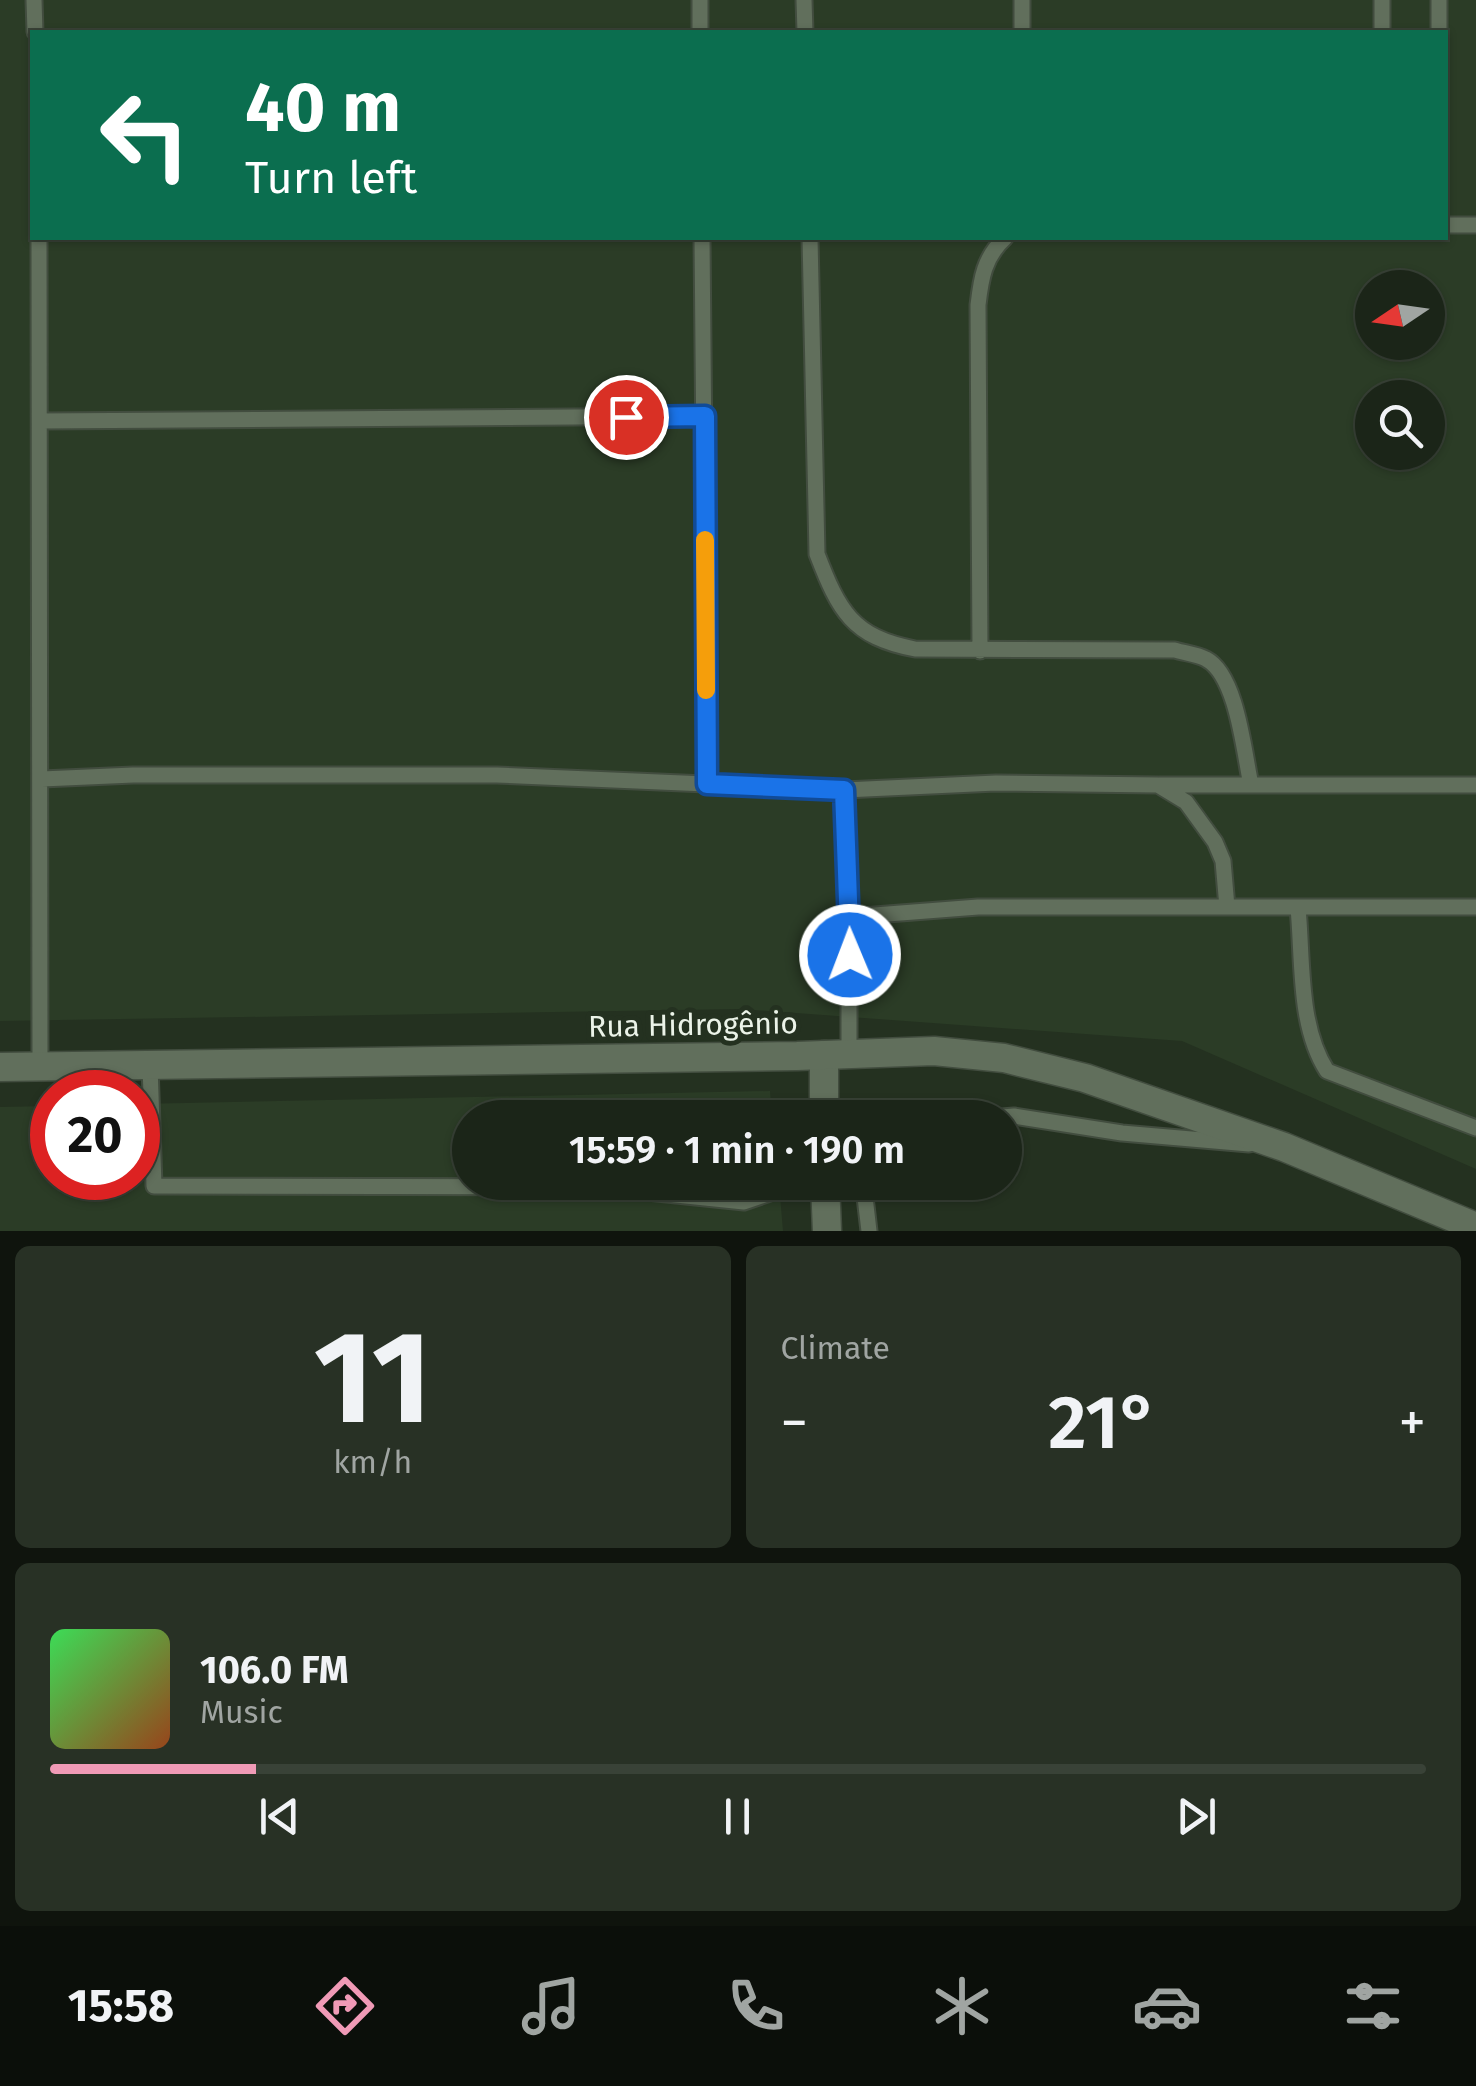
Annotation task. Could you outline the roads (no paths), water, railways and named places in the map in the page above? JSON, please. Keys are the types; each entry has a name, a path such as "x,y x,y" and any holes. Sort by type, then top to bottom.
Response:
{"street":[{"name":"Rua Hidrogênio","path":"0,1066 934,1051 1004,1058 1084,1078 1284,1148 1476,1228"},
{"path":"827,1100 836,1054"},
{"path":"825,1200 827,1231"}],"lane":[{"path":"34,0 35,30"},
{"path":"700,0 700,30"},
{"path":"804,0 805,30"},
{"path":"1022,0 1022,30"},
{"path":"1382,0 1382,30"},
{"path":"1439,0 1439,30"},
{"path":"1448,225 1476,226"},
{"path":"39,240 40,1066"},
{"path":"702,240 707,784"},
{"path":"810,240 817,554 834,600 862,630 886,643 915,649 1175,650 1206,659 1226,682 1233,700 1251,785"},
{"path":"980,651 978,306 982,271 1002,240"},
{"path":"40,421 705,416"},
{"path":"42,779 497,775 844,790 996,783 1476,785"},
{"path":"1158,784 1186,802 1215,842 1223,861 1227,907"},
{"path":"836,1054 849,917 844,790"},
{"path":"849,917 978,906 1476,907"},
{"path":"1298,908 1309,1029 1314,1051 1326,1070 1476,1128"},
{"path":"150,1065 154,1186 452,1187"},
{"path":"1022,1117 1122,1133 1284,1148"},
{"path":"723,1200 750,1200"},
{"path":"864,1200 869,1231"}]}
